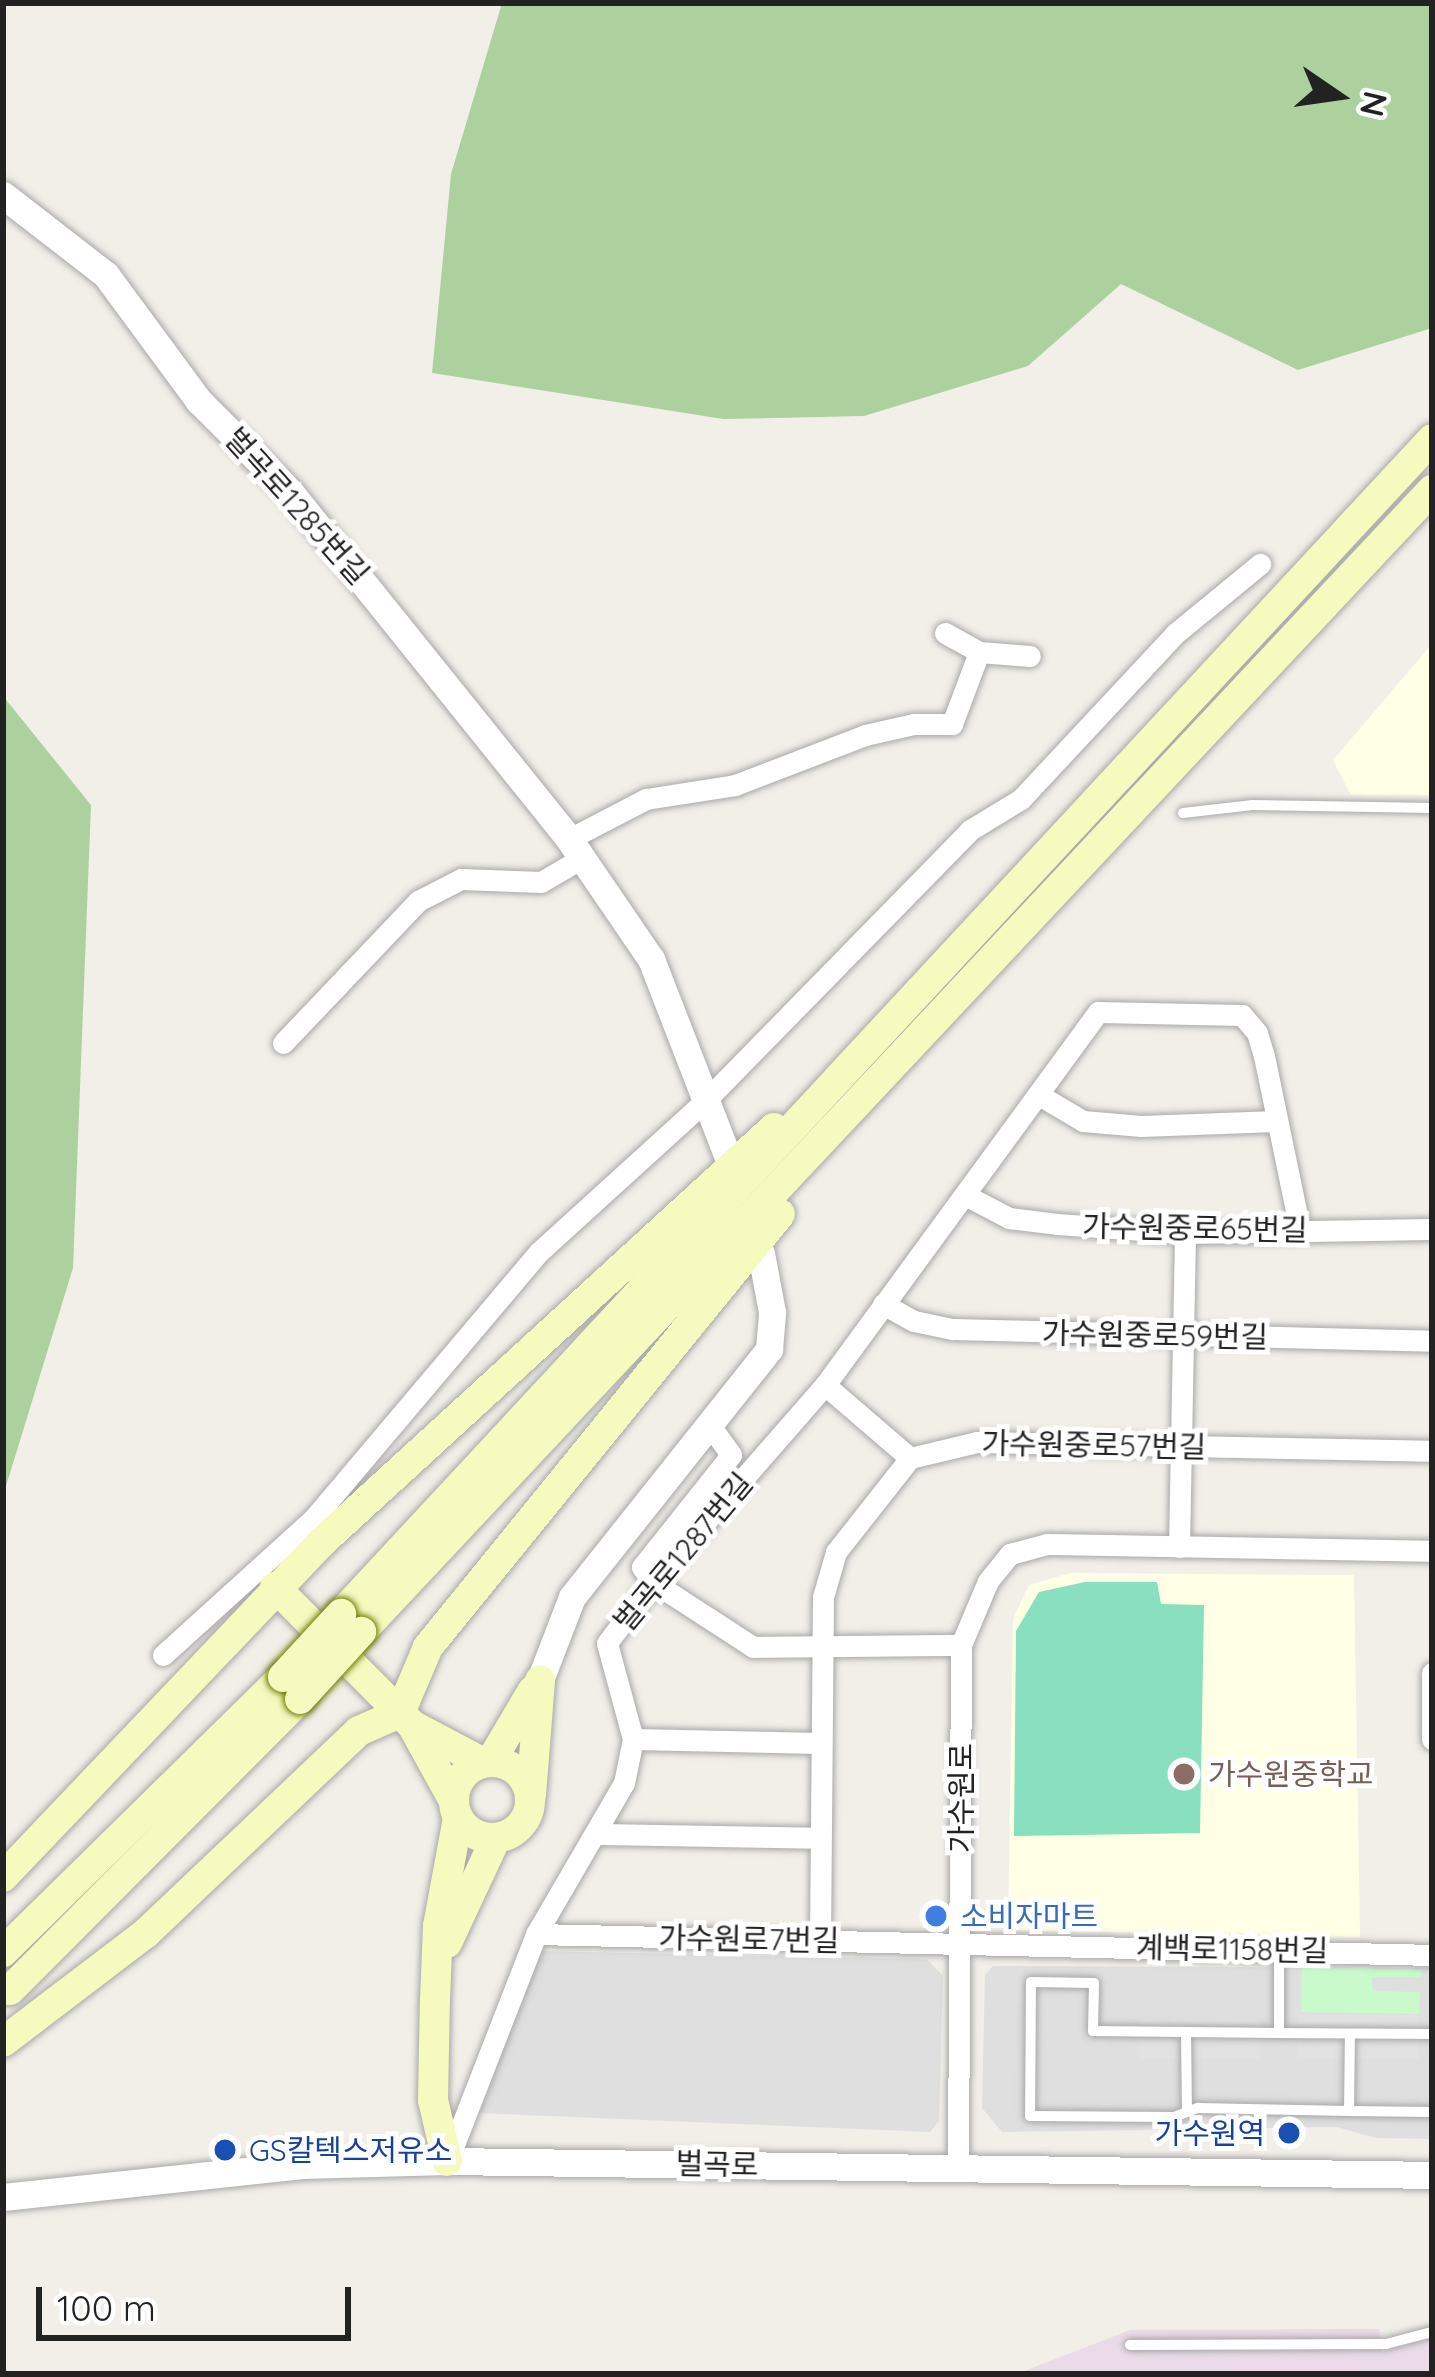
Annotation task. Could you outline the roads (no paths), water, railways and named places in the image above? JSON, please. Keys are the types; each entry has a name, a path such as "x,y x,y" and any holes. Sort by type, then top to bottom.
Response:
{"main road":[{"path":"6,1993 351,1623 850,1069 1432,439"},
{"path":"351,1623 854,1108 1432,490"},
{"path":"3,1877 275,1587 747,1148 850,1069"},
{"path":"406,1719 428,1647 789,1204 854,1108"},
{"path":"275,1587 406,1719 474,1834 496,1838"},
{"path":"448,2161 433,2100 438,1926 458,1781 486,1762 539,1680"},
{"path":"438,1958 496,1838 526,1819 539,1680"},
{"path":"3,1952 291,1688"},
{"path":"3,2042 145,1934 359,1732 406,1719 486,1762 513,1767 531,1795"}],"street":[{"name":"벌곡로1285번길","path":"3,195 106,274 200,401 291,493 575,848 651,959 727,1155"},
{"path":"163,1655 314,1518 539,1252 705,1101 970,830 1021,799 1176,632 1260,563"},
{"path":"945,633 979,652 1030,656"},
{"path":"283,1043 418,902 461,879 541,882 575,848 646,799 735,785 865,735 914,724 952,724 979,652"},
{"name":"벌곡로1287번길","path":"633,1739 607,1643 652,1582 825,1385 1098,1012 1242,1015 1256,1033 1300,1230"},
{"path":"1039,1095 1083,1121 1141,1126 1276,1121"},
{"name":"가수원중로65번길","path":"965,1195 1009,1218 1185,1233 1432,1228"},
{"path":"1179,1547 1185,1233"},
{"path":"539,1680 572,1597 712,1427 769,1349 772,1312 761,1253"},
{"name":"가수원중로59번길","path":"883,1304 914,1321 953,1330 1432,1341"},
{"path":"820,1941 823,1597 836,1552 910,1458 825,1385"},
{"path":"712,1427 731,1455 641,1567 652,1582 753,1647 961,1646"},
{"name":"가수원중로57번길","path":"910,1458 977,1442 1432,1451"},
{"name":"가수원로","path":"958,2166 961,1646 988,1581 1010,1554 1047,1544 1432,1552"},
{"path":"1432,1673 1432,1739"},
{"path":"448,2161 536,1934 624,1783 633,1739 821,1743"},
{"path":"598,1834 820,1838"},
{"name":"가수원로7번길","path":"536,1934 961,1943"},
{"name":"계백로1158번길","path":"961,1943 1432,1955"},
{"name":"벌곡로","path":"3,2197 302,2164 448,2161 1432,2175"}],"lane":[{"path":"1183,813 1253,806 1432,808"},
{"path":"1279,1949 1280,2033"},
{"path":"1432,2034 1094,2031 1094,1983 1031,1982 1030,2116 1432,2112"},
{"path":"1186,2032 1187,2112"},
{"path":"1349,2111 1350,2034"},
{"path":"1130,2345 1385,2344 1432,2332"}],"place":[{"name":"가수원중학교","path":"1184,1774"},
{"name":"소비자마트","path":"936,1916"},
{"name":"가수원역","path":"1289,2133"},
{"name":"GS칼텍스저유소","path":"225,2150"}]}
